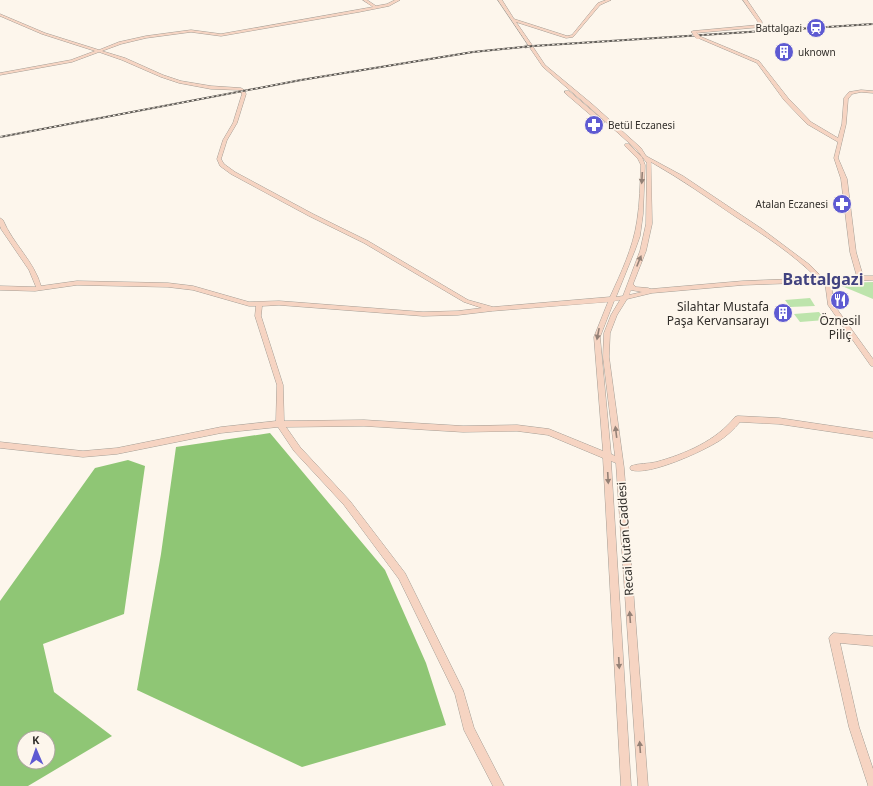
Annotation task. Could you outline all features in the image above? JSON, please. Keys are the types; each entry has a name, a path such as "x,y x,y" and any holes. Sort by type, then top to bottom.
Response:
{"street":[{"path":"365,0 375,7"},
{"path":"0,74 72,61 146,36 190,31 221,35 388,5 398,0"},
{"path":"500,0 546,73 643,157 681,177 760,230 808,266 818,276 828,280"},
{"path":"514,20 567,37 573,36 599,4 609,0"},
{"path":"745,0 760,22 760,26 693,32 696,36 758,62 786,99 809,123 840,141"},
{"path":"0,15 47,36 134,62 163,77 213,89 240,89 244,94 234,123 221,151 219,159 222,165 233,173 311,215 366,242 466,301 493,309"},
{"path":"860,278 853,252 844,179 836,158 844,124 846,99 851,93 861,91 873,92"},
{"name":"Recai Kutan Caddesi","path":"643,157 648,163 649,224 643,252 624,298 614,315 607,333 606,356 620,464 643,786"},
{"name":"Recai Kutan Caddesi","path":"626,786 607,456 597,337 602,320 633,247 640,222 643,157"},
{"path":"0,220 7,235 37,277 39,288"},
{"path":"0,288 39,288 77,283 168,285 193,288 249,304 279,303 423,314 458,313 624,298 652,291 771,280 873,278"},
{"path":"828,280 831,305 873,364"},
{"path":"630,284 634,289 652,291"},
{"path":"259,304 258,316 280,385 280,424 297,450 347,503 402,576 460,693 469,730 499,786"},
{"path":"0,445 83,454 117,451 221,430 280,424 364,422 462,429 517,428 549,432 607,456 620,464 633,468 657,465 690,452 725,433 738,419 779,421 873,435"},
{"path":"873,641 834,638 854,727 873,785"}],"green space":[{"path":"873,282 873,299 837,284 837,283"},
{"path":"810,298 815,306 790,307 785,300"},
{"path":"819,312 825,320 800,322 794,314"},
{"path":"270,433 385,570 426,663 446,725 302,767 137,690 161,554 176,447"},
{"path":"128,460 145,466 124,614 43,644 54,692 112,736 56,769 56,730 16,730 16,770 55,770 28,786 0,786 0,601 95,468"}],"railway":[{"path":"0,137 301,80 473,52 533,46 873,24"}],"place":[{"name":"Battalgazi","path":"816,28"},
{"name":"uknown","path":"784,52"},
{"name":"Betül Eczanesi","path":"594,125"},
{"name":"Atalan Eczanesi","path":"842,204"},
{"name":"Öznesil Piliç","path":"840,300"},
{"name":"Silahtar Mustafa Paşa Kervansarayı","path":"783,313"}],"district":[{"name":"Battalgazi","path":"823,279"}]}
